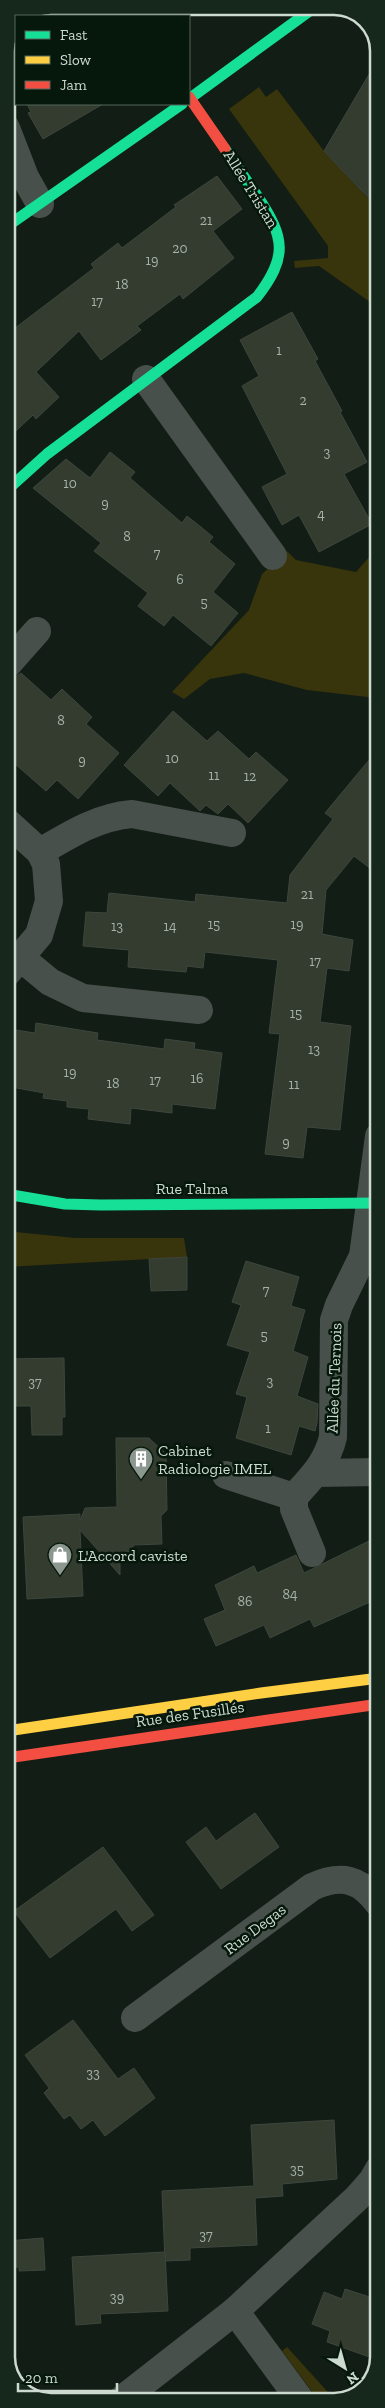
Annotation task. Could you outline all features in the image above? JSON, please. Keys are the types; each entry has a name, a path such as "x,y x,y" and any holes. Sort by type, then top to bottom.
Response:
{"street":[{"path":"190,98 304,15"},
{"name":"Allée Tristan","path":"15,483 47,454 257,297 268,282 280,255 280,237 262,200 190,104"},
{"path":"15,221 180,105"},
{"path":"15,151 25,177 40,204"},
{"path":"146,379 273,556"},
{"path":"15,656 37,631"},
{"path":"40,852 78,829 117,815 132,814 232,833"},
{"path":"15,828 40,852 46,864 49,901 38,935 15,965"},
{"path":"15,966 83,998 199,1010"},
{"name":"Rue Talma","path":"15,1196 65,1204 101,1205 370,1203"},
{"name":"Allée du Ternois","path":"294,1497 325,1461 333,1437 334,1320 339,1305 363,1256 370,1225"},
{"path":"316,1473 370,1472"},
{"path":"226,1475 294,1497 294,1509 312,1553"},
{"name":"Rue des Fusillés","path":"15,1730 261,1693 370,1679"},
{"name":"Rue des Fusillés","path":"15,1757 370,1705"},
{"name":"Rue Degas","path":"135,2018 312,1887 329,1880 349,1880 370,1891"},
{"path":"130,2393 235,2312 357,2198 370,2183"},
{"path":"235,2312 295,2393"}],"shaded area":[{"path":"259,87 266,97 277,89 324,151 370,200 370,302 319,266 295,268 294,261 328,258 328,246 229,109"},
{"path":"287,551 296,560 356,572 370,556 370,697 307,690 244,673 210,679 184,699 172,692 249,610 262,574"},
{"path":"15,1232 75,1238 184,1238 187,1257 15,1267"},
{"path":"287,2347 329,2393 313,2393 282,2351"}],"building":[{"path":"370,73 370,200 324,151"},
{"path":"28,105 101,105 43,139 28,113 31,112"},
{"path":"217,176 242,209 213,231 234,258 183,299 180,294 137,326 141,330 101,360 79,331 36,372 59,397 36,419 33,415 15,432 15,328 94,268 91,264 118,243 122,248 176,207 174,205"},
{"path":"292,312 318,359 315,361 367,462 344,474 370,520 370,525 319,552 299,515 282,525 262,487 287,474 242,386 259,376 240,340"},
{"path":"110,452 135,472 130,478 182,523 187,516 201,527 213,537 209,542 235,564 213,592 238,613 211,646 173,615 164,626 138,606 148,593 94,551 101,543 33,488 66,459 90,478"},
{"path":"21,673 51,700 62,689 92,717 86,724 119,753 78,799 57,780 46,791 15,764 15,677"},
{"path":"173,711 207,741 218,731 249,759 256,752 288,780 248,823 228,804 218,814 206,805 200,811 170,783 158,796 124,765"},
{"path":"370,759 370,868 354,856 326,890 322,934 353,940 349,971 327,968 320,1022 351,1026 340,1130 307,1127 303,1158 265,1154 280,1034 269,1033 278,960 205,952 203,968 187,966 186,972 128,967 129,950 83,946 86,912 107,913 109,893 195,902 196,894 287,903 290,875 333,819 325,813"},
{"path":"36,1023 98,1033 97,1040 164,1049 165,1039 195,1043 194,1049 222,1053 215,1109 172,1104 172,1113 131,1108 130,1124 88,1119 89,1109 67,1107 67,1101 43,1098 44,1093 15,1088 15,1030 35,1033"},
{"path":"187,1257 187,1290 151,1291 149,1259"},
{"path":"246,1261 299,1277 291,1306 305,1310 293,1351 308,1357 297,1396 318,1404 315,1431 299,1426 291,1455 236,1438 247,1397 236,1394 250,1352 227,1345 241,1305 232,1302"},
{"path":"64,1358 65,1417 62,1417 62,1435 32,1435 31,1406 15,1406 15,1359"},
{"path":"116,1438 149,1438 166,1454 167,1510 161,1516 162,1544 133,1545 133,1551 120,1552 120,1575 80,1530 83,1596 27,1599 23,1517 80,1514 80,1521 85,1508 117,1507"},
{"path":"369,1541 370,1543 370,1602 314,1627 310,1619 270,1638 264,1625 216,1646 204,1619 225,1610 215,1585 254,1566 257,1573 296,1555 304,1573"},
{"path":"255,1813 279,1847 221,1889 186,1842 206,1827 216,1841"},
{"path":"103,1847 154,1915 132,1931 116,1909 50,1958 15,1910"},
{"path":"73,2020 118,2079 134,2068 155,2098 105,2136 93,2120 81,2129 70,2115 64,2119 44,2093 49,2088 25,2055"},
{"path":"334,2120 337,2179 282,2184 283,2196 255,2198 257,2245 190,2248 190,2260 165,2261 162,2191 254,2186 251,2125"},
{"path":"43,2238 45,2270 19,2271 19,2267 15,2267 15,2240"},
{"path":"165,2252 168,2311 100,2314 101,2323 76,2325 72,2257"},
{"path":"345,2289 370,2297 370,2357 327,2342 330,2331 312,2324 324,2292 342,2299"}],"traffic: fast":[{"path":"190,98 304,15"},
{"path":"15,221 181,105"},
{"path":"15,483 47,454 257,297 267,283 278,259 278,236 267,211 225,149"},
{"path":"15,1196 65,1204 101,1205 370,1203"}],"traffic: slow":[{"path":"15,1730 261,1693 370,1679"}],"traffic: jam":[{"path":"190,98 225,149"},
{"path":"15,1757 370,1705"}],"place":[{"name":"Cabinet Radiologie IMEL","path":"141,1480"},
{"name":"L'Accord caviste","path":"60,1576"}]}
